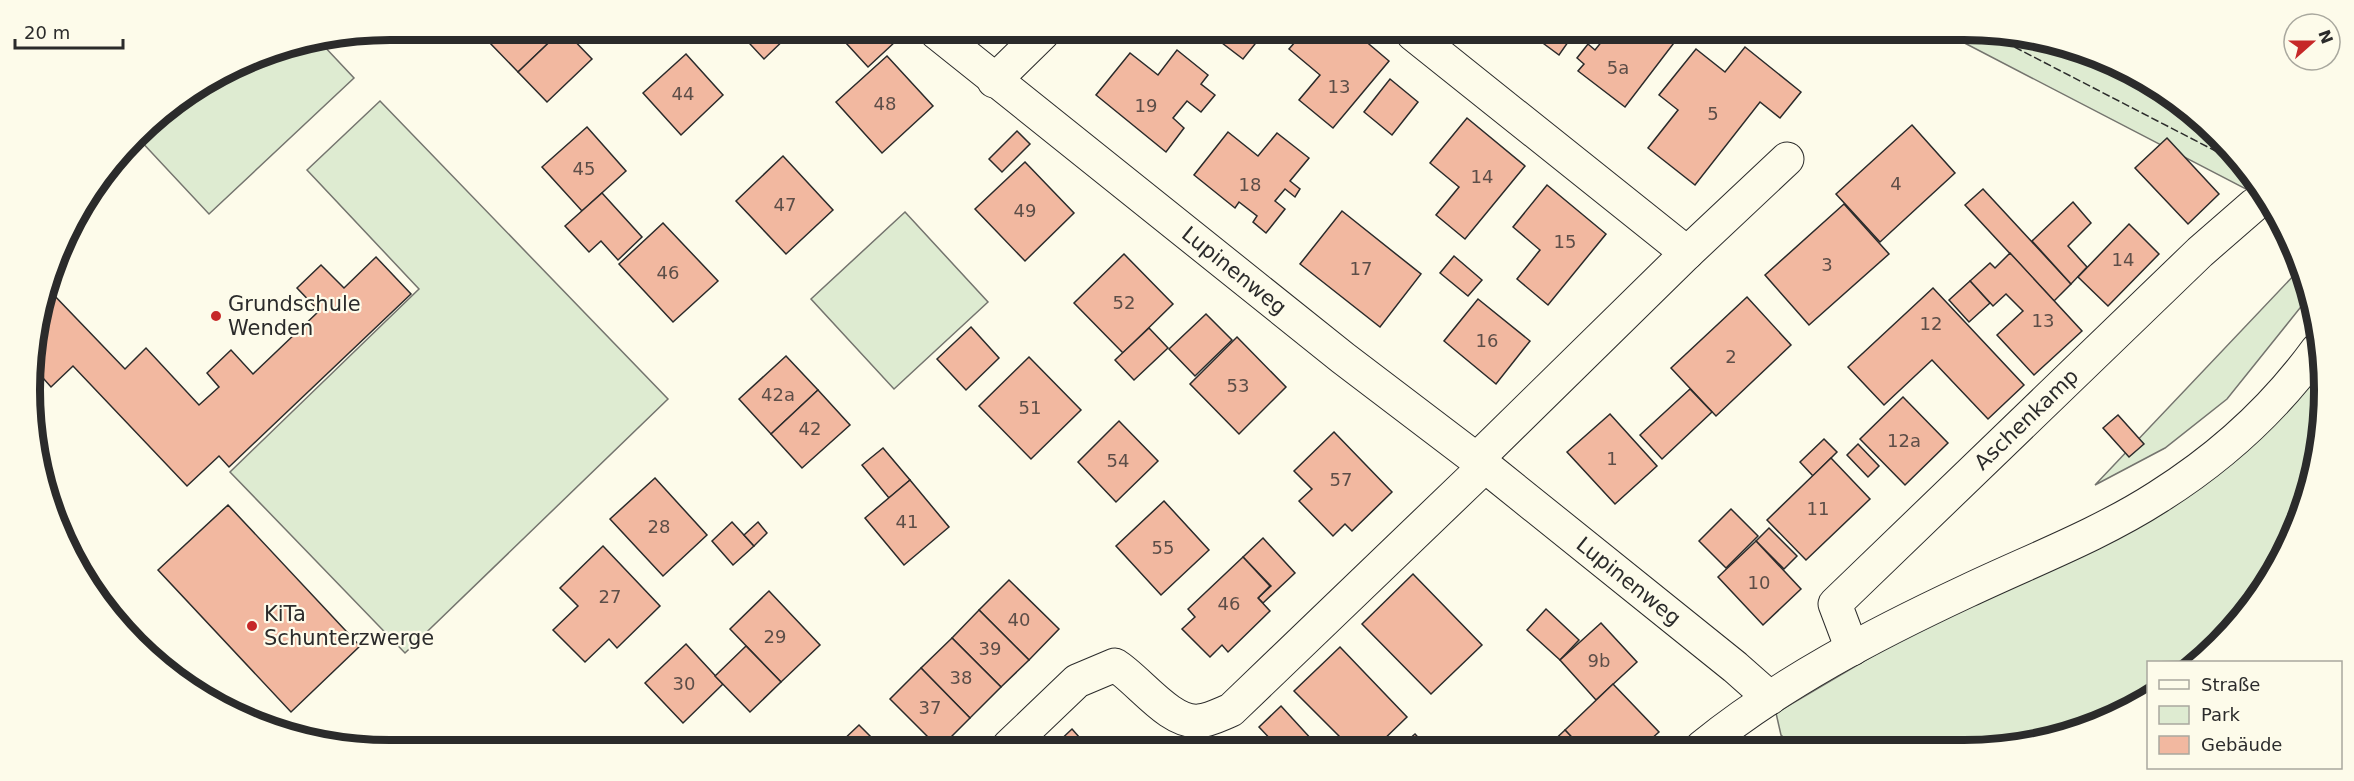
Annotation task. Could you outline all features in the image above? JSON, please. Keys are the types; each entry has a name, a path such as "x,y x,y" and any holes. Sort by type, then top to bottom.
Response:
{"street":[{"name":"Lupinenweg","path":"945,40 1343,358 1481,463 1735,667 1770,698"},
{"path":"994,81 1036,40"},
{"path":"1421,40 1687,253"},
{"path":"1015,740 1077,681 1115,665 1129,674 1182,720 1198,721 1231,710 1481,463 1687,253 1787,159"},
{"name":"Aschenkamp","path":"1852,649 1835,604 2191,260 2254,204"},
{"path":"1712,740 1770,698 1852,649 1964,592 2120,519 2157,498 2192,475 2231,444 2268,409 2312,356"}],"green space":[{"path":"1959,40 2009,43 2054,52 2097,67 2138,87 2158,99 2194,127 2227,160 2252,192"},
{"path":"324,47 354,78 209,214 143,143 177,113 215,87 278,59"},
{"path":"380,101 668,399 405,653 230,472 419,289 307,170"},
{"path":"905,212 988,302 894,389 811,299"},
{"path":"2294,275 2303,304 2227,399 2165,448 2095,485"},
{"path":"2313,373 2311,436 2302,481 2287,524 2267,566 2227,621 2186,661 2147,661 2147,689 2103,711 2041,732 2009,738 1786,740 1781,735 1776,713 1898,641 2023,582"}],"building":[{"path":"491,40 552,40 518,72 489,42"},
{"path":"552,40 574,40 592,59 547,102 518,72"},
{"path":"746,40 784,40 764,59"},
{"path":"849,40 896,41 868,67 846,43"},
{"path":"1218,40 1258,40 1243,59"},
{"path":"1297,40 1364,40 1389,61 1333,128 1299,100 1320,75 1289,49"},
{"path":"1539,40 1570,40 1559,55"},
{"path":"1603,40 1676,40 1625,107 1578,71 1584,64 1577,58 1588,44 1595,50"},
{"path":"1745,47 1801,92 1780,118 1760,102 1695,185 1648,148 1678,110 1659,95 1696,49 1725,72"},
{"path":"1177,50 1208,75 1201,84 1215,95 1201,112 1187,101 1173,118 1184,128 1166,152 1096,95 1130,53 1158,75"},
{"path":"686,54 723,95 681,135 643,93"},
{"path":"887,56 933,106 882,153 836,102"},
{"path":"1390,79 1418,102 1392,135 1364,112"},
{"path":"1467,118 1525,166 1465,239 1436,215 1459,187 1430,163"},
{"path":"1912,125 1955,173 1880,242 1836,194"},
{"path":"587,127 626,171 582,211 542,167"},
{"path":"1017,131 1030,144 1002,172 989,159"},
{"path":"1228,132 1258,156 1277,133 1309,158 1290,181 1300,189 1295,197 1285,189 1275,201 1285,209 1266,233 1253,222 1257,216 1239,202 1235,208 1194,175"},
{"path":"2167,138 2219,194 2188,224 2135,168"},
{"path":"783,156 833,210 786,254 736,201"},
{"path":"1025,162 1074,213 1025,261 975,209"},
{"path":"1547,185 1606,234 1548,305 1517,279 1540,250 1513,227"},
{"path":"1983,189 2071,284 2054,301 1965,205"},
{"path":"602,193 642,237 618,260 601,241 589,252 565,226"},
{"path":"2073,202 2091,223 2068,246 2087,267 2071,284 2032,241"},
{"path":"1844,204 1889,254 1809,325 1765,275"},
{"path":"1342,211 1421,274 1380,327 1300,264"},
{"path":"663,223 718,281 673,322 619,264"},
{"path":"2129,224 2159,254 2108,306 2078,277"},
{"path":"2010,253 2082,331 2034,375 1997,335 2023,311 2006,294 1993,306 1970,281 1990,263 1995,268"},
{"path":"1124,254 1173,304 1123,353 1074,303"},
{"path":"1454,256 1482,280 1468,296 1440,273"},
{"path":"376,257 411,294 229,467 219,456 187,486 73,366 51,387 41,375 43,345 54,295 125,369 146,348 199,405 219,387 207,373 231,350 253,374 319,311 297,288 321,265 344,288"},
{"path":"1970,281 1990,303 1969,322 1949,300"},
{"path":"1933,288 2024,385 1988,419 1932,360 1884,405 1848,367"},
{"path":"1747,297 1791,345 1716,416 1671,368"},
{"path":"1478,299 1530,341 1496,384 1444,341"},
{"path":"1206,314 1232,340 1195,376 1169,349"},
{"path":"971,327 999,358 966,390 937,359"},
{"path":"1149,328 1168,348 1134,380 1115,360"},
{"path":"1237,337 1286,387 1239,434 1190,384"},
{"path":"786,356 818,390 771,434 739,399"},
{"path":"1029,357 1081,410 1031,459 979,406"},
{"path":"1690,389 1712,412 1662,459 1640,435"},
{"path":"818,390 850,425 802,468 771,434"},
{"path":"1903,397 1948,443 1905,485 1860,439"},
{"path":"1610,414 1657,466 1615,504 1567,452"},
{"path":"2118,415 2144,444 2129,457 2103,428"},
{"path":"1119,421 1158,461 1116,502 1078,462"},
{"path":"1334,432 1392,492 1352,531 1345,524 1333,536 1299,501 1312,489 1294,471"},
{"path":"1824,439 1837,452 1813,476 1800,462"},
{"path":"1858,444 1879,466 1868,477 1847,455"},
{"path":"883,448 910,480 889,498 862,465"},
{"path":"1831,458 1870,499 1806,560 1767,520"},
{"path":"655,478 707,535 663,576 610,519"},
{"path":"910,480 949,527 904,565 865,518"},
{"path":"1164,501 1209,550 1161,595 1116,546"},
{"path":"228,505 360,646 291,712 158,570"},
{"path":"1731,509 1758,536 1726,568 1699,541"},
{"path":"732,522 754,546 733,565 712,541"},
{"path":"758,522 767,533 754,546 744,535"},
{"path":"1769,528 1797,556 1784,569 1756,541"},
{"path":"1263,538 1295,573 1263,603 1258,598 1271,586 1243,557"},
{"path":"1756,541 1801,589 1763,625 1718,577"},
{"path":"603,546 660,606 617,648 609,639 585,662 553,630 578,606 560,588"},
{"path":"1243,557 1270,586 1258,598 1270,611 1228,652 1222,645 1210,657 1182,629 1195,617 1188,609"},
{"path":"1413,574 1482,645 1431,694 1362,624"},
{"path":"1009,580 1059,629 1029,660 979,610"},
{"path":"769,591 820,645 781,682 730,629"},
{"path":"1546,609 1579,640 1560,660 1527,630"},
{"path":"979,610 1029,660 1001,687 952,638"},
{"path":"1601,623 1637,662 1596,700 1560,660"},
{"path":"952,638 1001,687 970,718 921,668"},
{"path":"686,644 723,684 683,723 645,683"},
{"path":"746,646 781,682 750,712 715,676"},
{"path":"1340,647 1407,717 1383,740 1343,740 1294,691"},
{"path":"921,668 970,718 948,740 931,740 890,699"},
{"path":"1613,684 1659,732 1650,740 1574,740 1565,730"},
{"path":"1281,706 1312,740 1271,740 1259,727"},
{"path":"859,725 874,740 843,740"},
{"path":"1072,729 1082,740 1060,740"},
{"path":"1565,730 1574,740 1554,740"},
{"path":"1415,734 1421,740 1408,740"}],"fence":[{"path":"2006,43 2221,154"}],"place":[{"name":"Grundschule Wenden","path":"216,316"},
{"name":"KiTa Schunterzwerge","path":"252,626"}]}
